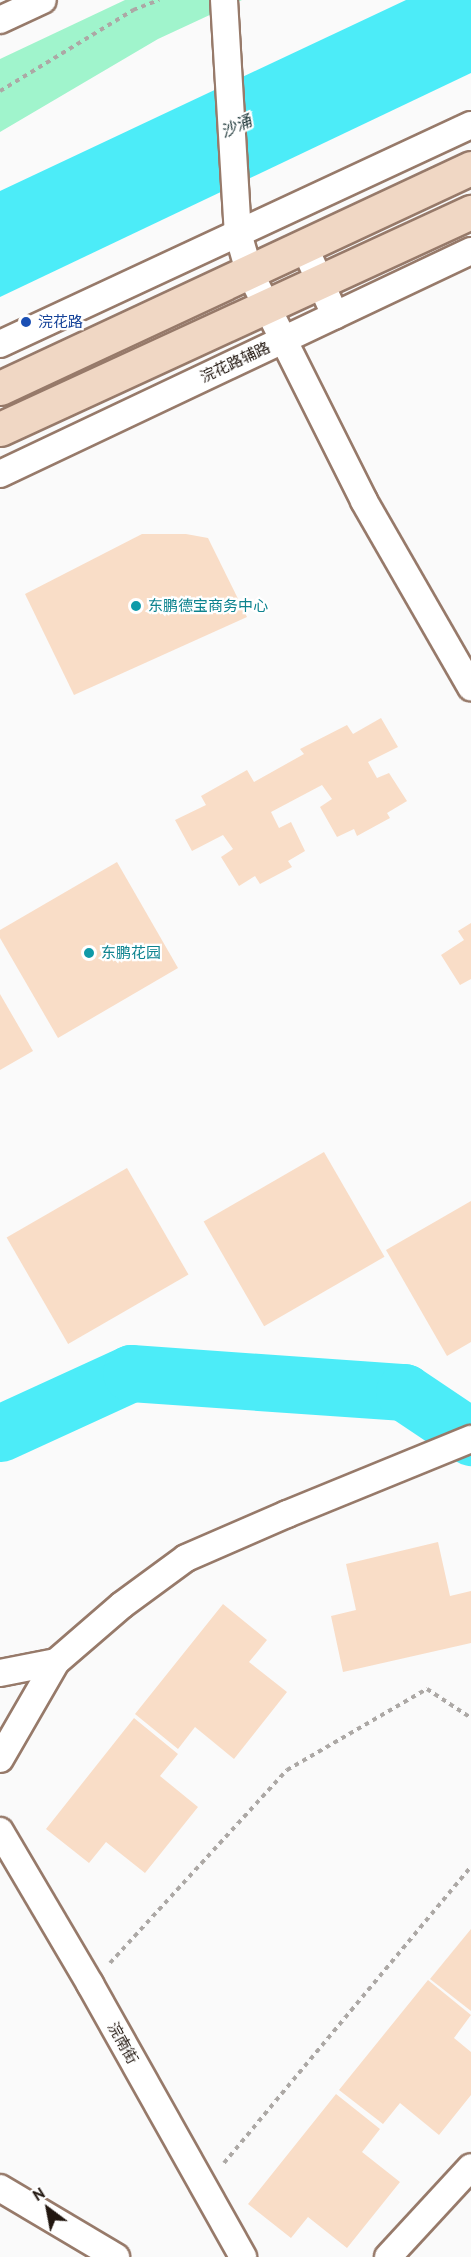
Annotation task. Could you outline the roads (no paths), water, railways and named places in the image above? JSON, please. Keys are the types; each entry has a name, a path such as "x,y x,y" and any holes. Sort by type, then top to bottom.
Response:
{"main road":[{"path":"0,388 471,168"},
{"path":"0,429 471,212"}],"street":[{"path":"0,20 43,0"},
{"path":"225,9 237,233 249,271 281,340 364,501 471,687"},
{"path":"0,344 471,125"},
{"path":"303,246 335,315"},
{"name":"浣花路辅路","path":"0,474 471,251"},
{"path":"0,1759 56,1662 122,1605 186,1558 287,1514 471,1440"},
{"path":"0,1673 56,1662"},
{"name":"浣南街","path":"0,1831 90,1984 243,2257"},
{"path":"388,2257 471,2167"},
{"path":"0,2188 116,2257"}],"water":[{"name":"沙涌","path":"406,0 471,0 471,73 0,297 0,191"}],"waterway":[{"path":"0,1433 131,1373 404,1392 471,1437"}],"place":[{"name":"浣花路","path":"26,322"},
{"name":"东鹏德宝商务中心","path":"136,606"},
{"name":"东鹏花园","path":"89,953"}]}
